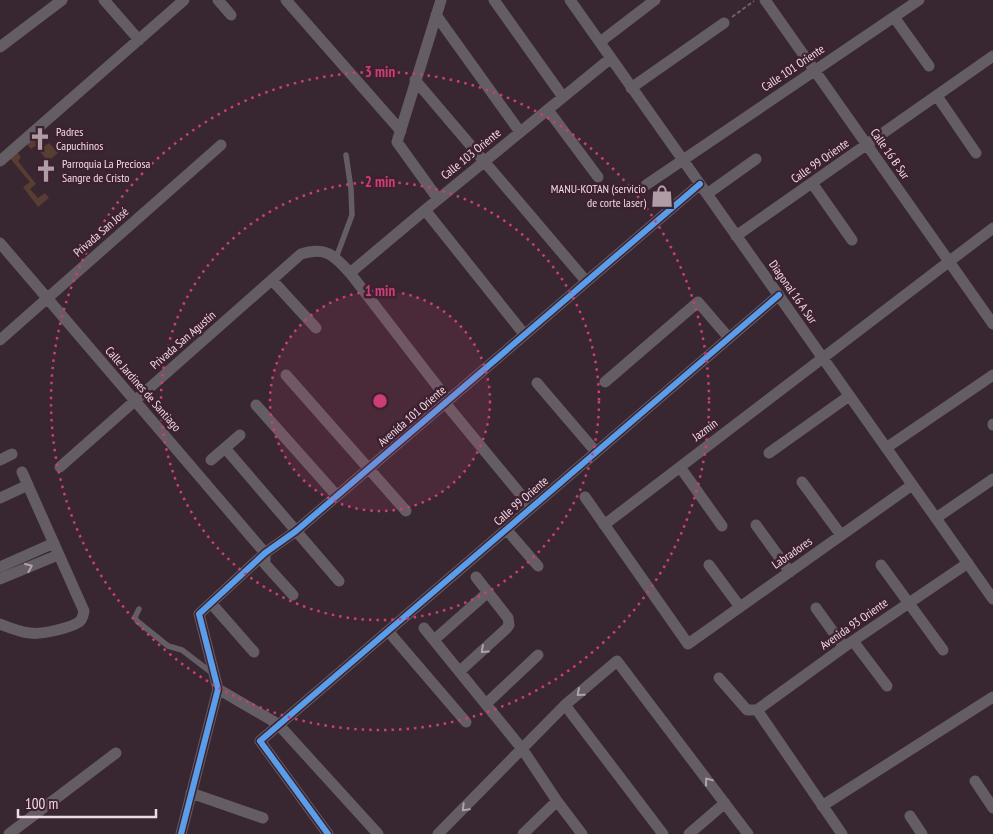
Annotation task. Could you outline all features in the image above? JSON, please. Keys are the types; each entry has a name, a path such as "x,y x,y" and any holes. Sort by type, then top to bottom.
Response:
{"street":[{"path":"1,44 62,0"},
{"path":"104,0 139,40"},
{"path":"0,161 184,0"},
{"path":"218,0 231,15"},
{"path":"286,0 401,130"},
{"path":"438,199 397,142 440,0"},
{"path":"494,0 563,97"},
{"name":"Diagonal 16 A Sur","path":"570,0 993,599"},
{"path":"600,42 655,0"},
{"name":"Calle 101 Oriente","path":"646,184 919,0"},
{"name":"Calle 16 B Sur","path":"769,2 814,70 993,324"},
{"path":"436,15 520,132"},
{"path":"894,17 929,66"},
{"path":"631,88 724,23"},
{"name":"Calle 99 Oriente","path":"736,236 993,56"},
{"name":"Calle 103 Oriente","path":"350,272 611,58"},
{"path":"415,80 586,281"},
{"path":"937,96 976,153"},
{"path":"548,110 598,177"},
{"name":"Privada San José","path":"0,340 221,145"},
{"name":"Avenida 101 Oriente","path":"218,689 198,614 265,553 296,531 586,281 704,189 756,159"},
{"path":"812,183 852,240"},
{"path":"425,210 524,334"},
{"name":"Jazmín","path":"604,525 993,228"},
{"name":"Calle Jardines de Santiago","path":"0,243 265,553 264,564 293,595"},
{"name":"Privada San Agustín","path":"60,467 301,254 313,250 327,252 336,258"},
{"path":"336,258 350,272 446,401 531,507"},
{"path":"272,280 316,328"},
{"name":"Calle 99 Oriente","path":"328,834 260,742 278,724 779,295"},
{"path":"605,382 698,302 728,338"},
{"path":"286,375 406,511"},
{"path":"886,448 993,375"},
{"path":"537,383 596,452"},
{"path":"769,453 849,396"},
{"path":"256,405 337,496"},
{"path":"211,460 240,434"},
{"path":"225,448 339,581"},
{"path":"0,460 12,454"},
{"path":"680,467 722,526"},
{"path":"0,624 32,634 46,633 78,622 82,619 84,611 22,472"},
{"path":"936,518 993,479"},
{"path":"802,482 842,535"},
{"path":"0,498 28,485"},
{"name":"Labradores","path":"604,525 688,644 912,485"},
{"path":"585,496 604,525"},
{"path":"756,525 790,572"},
{"path":"506,529 538,566"},
{"path":"0,567 54,544"},
{"path":"0,579 58,554"},
{"name":"Avenida 93 Oriente","path":"757,710 849,644 968,563"},
{"path":"881,564 942,650"},
{"path":"709,565 740,607"},
{"path":"460,671 509,625 508,618 476,577"},
{"path":"434,640 488,593"},
{"path":"211,603 254,652"},
{"path":"816,608 887,686"},
{"path":"424,628 522,750 582,834"},
{"path":"388,631 466,722"},
{"path":"486,704 538,655"},
{"path":"438,834 565,705 616,661 748,834"},
{"path":"719,678 747,710 757,710 842,834"},
{"path":"181,834 218,689 278,724 378,834"},
{"path":"822,806 993,697"},
{"path":"565,705 663,834"},
{"path":"9,834 116,753"},
{"path":"975,781 993,808"},
{"path":"191,793 263,818"},
{"path":"523,834 557,801"},
{"path":"690,834 725,803"},
{"path":"910,816 922,834"}],"lane":[{"path":"336,258 352,215 351,189 346,155"},
{"path":"140,608 135,617 137,621 168,646 182,650 214,674"}],"path":[{"path":"724,23 756,0"}],"shaded area":[{"path":"31,134 42,148 49,143 58,153 48,161 35,146 31,149 24,140"},
{"path":"15,149 21,157 18,161 36,184 30,189 38,198 45,193 49,198 38,207 23,187 30,182 8,156"}],"cycle path":[{"path":"181,834 218,689 199,614 265,553 296,531 700,184"},
{"path":"328,834 260,741 779,295"}],"place":[{"name":"Padres Capuchinos","path":"40,139"},
{"name":"Parroquia La Preciosa Sangre de Cristo","path":"46,171"},
{"name":"MANU-KOTAN (servicio de corte laser)","path":"662,196"}]}
